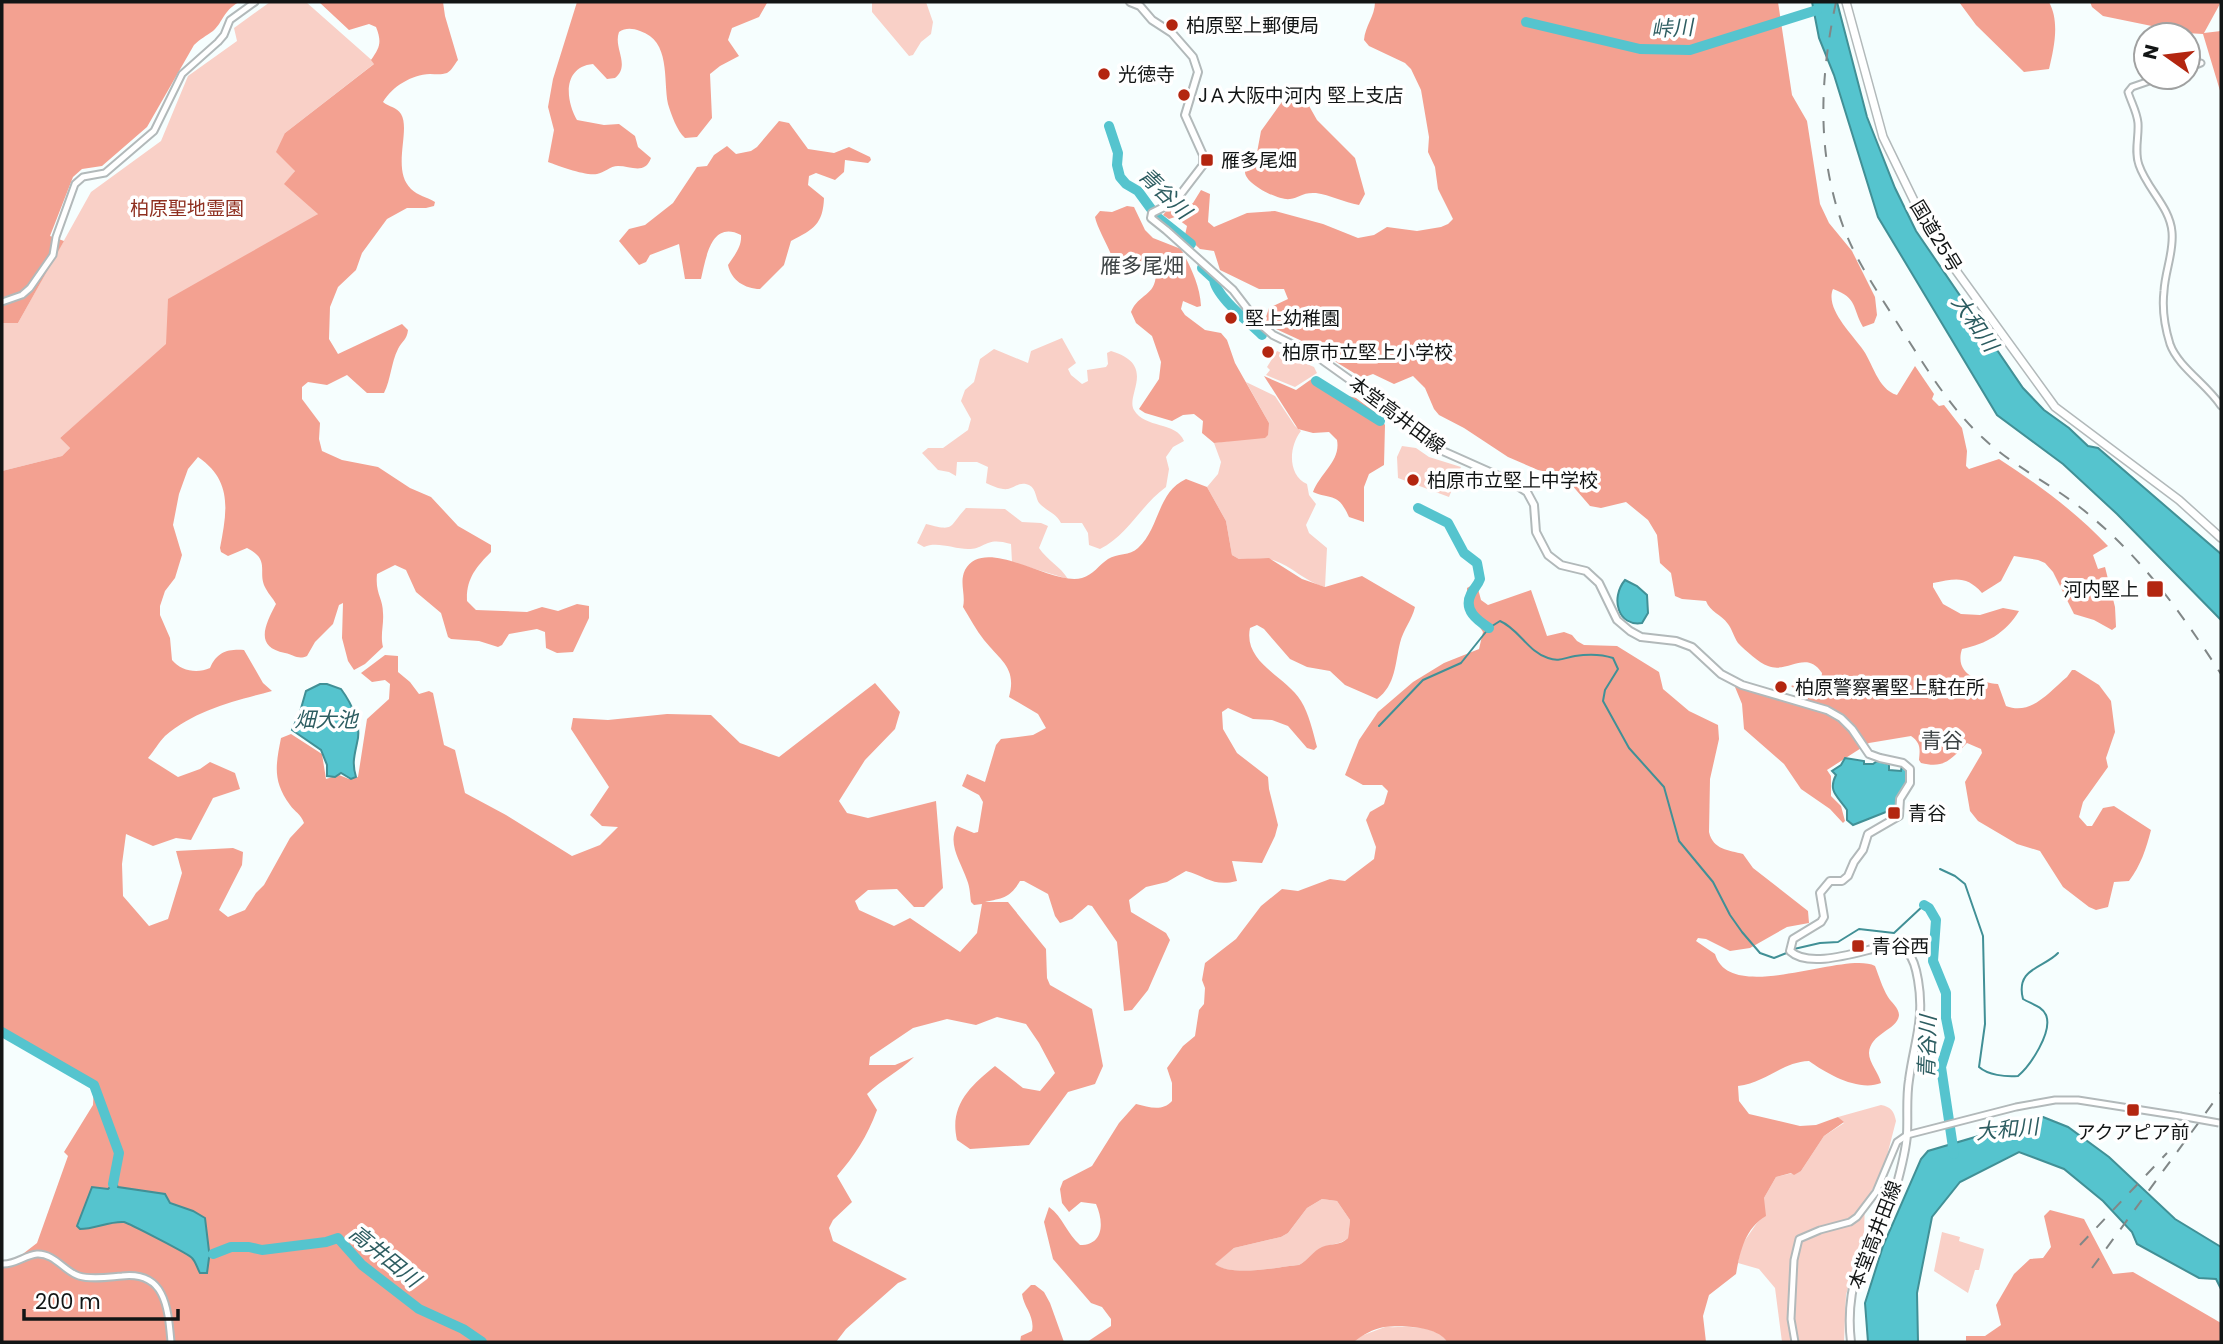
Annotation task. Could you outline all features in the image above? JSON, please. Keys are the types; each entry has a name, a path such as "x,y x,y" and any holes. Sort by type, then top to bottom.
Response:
{"highway":[{"name":"国道25号","path":"1846,2 1883,137 1919,211 1952,265 2055,407 2171,494 2221,538"}],"main road":[{"name":"本堂高井田線","path":"1130,2 1140,6 1152,20 1177,39 1192,57 1198,72 1185,115 1204,160 1201,169 1180,195 1172,203 1154,212 1151,218 1153,222 1166,229 1233,290 1246,303 1256,320 1273,335 1318,357 1402,417 1436,448 1510,481 1527,492 1534,505 1536,532 1548,555 1561,565 1586,571 1599,583 1616,620 1630,631 1641,637 1676,641 1692,647 1721,674 1742,685 1827,710 1841,718 1852,729 1869,754 1907,765 1911,775 1900,799 1899,816 1868,834 1863,850 1848,876 1842,881 1830,881 1825,886 1819,900 1824,916 1816,926 1793,939 1790,951 1796,956 1814,960 1891,946 1908,952 1913,960 1922,1013 1909,1080 1910,1134 1894,1194 1858,1266 1851,1296 1851,1342"}],"street":[{"path":"2,302 22,295 30,288 53,255 56,237 75,184 83,177 105,173 153,131 182,74 218,42 230,20 255,2"},
{"path":"2132,87 2128,92 2137,119 2137,161 2143,176 2161,203 2172,229 2172,250 2164,290 2166,330 2175,352 2207,386 2221,407"},
{"path":"1796,1342 1791,1319 1794,1260 1799,1239 1850,1222 1857,1217 1875,1192 1897,1142 1910,1134 2054,1100 2091,1102 2220,1123"},
{"path":"2,1264 42,1254 79,1276 94,1278 130,1275 147,1278 154,1282 165,1298 171,1342"}],"green space":[{"name":"柏原聖地霊園","path":"270,2 306,2 375,63 285,133 295,171 285,184 319,213 60,438 70,448 62,456 2,471 2,323 18,323 91,192 161,141 188,76 237,41 234,28"},
{"path":"872,2 926,2 933,22 931,34 921,42 913,55 909,56 872,12"},
{"path":"1062,338 1076,363 1068,369 1082,384 1088,381 1087,370 1106,367 1107,353 1111,351 1125,357 1137,372 1132,404 1134,410 1145,420 1174,430 1184,441 1173,447 1166,457 1169,469 1166,487 1119,536 1100,549 1089,545 1088,533 1082,523 1061,523 1040,504 1029,485 1021,484 1005,489 986,483 988,467 977,462 957,462 956,476 938,470 922,453 928,448 943,448 968,430 971,419 961,401 965,390 974,382 980,359 994,349 1028,363 1031,351"},
{"path":"1277,351 1314,367 1317,373 1295,387 1266,375 1270,370 1267,367"},
{"path":"1246,382 1275,396 1301,431 1292,452 1293,467 1296,474 1307,484 1309,495 1316,504 1306,525 1309,533 1327,548 1325,587 1273,560 1239,559 1232,555 1226,521 1207,487 1218,474 1221,462 1214,443 1243,439 1269,423"},
{"path":"1402,446 1416,448 1429,457 1461,467 1449,497 1398,478 1397,457"},
{"path":"966,508 1005,509 1022,522 1048,526 1039,548 1068,579 1012,562 1011,544 996,541 968,549 940,545 924,547 917,543 926,524 942,528 950,526"},
{"path":"1881,1105 1892,1110 1896,1121 1883,1171 1865,1202 1864,1233 1846,1295 1844,1342 1782,1342 1775,1288 1759,1269 1738,1263 1741,1246 1759,1220 1764,1198 1776,1177 1801,1171 1824,1136 1844,1123 1838,1117"},
{"path":"1322,1199 1337,1201 1350,1220 1348,1238 1345,1240 1319,1249 1299,1265 1243,1271 1214,1264 1234,1248 1288,1233 1307,1208"},
{"path":"1942,1232 1960,1237 1959,1241 1984,1249 1979,1270 1975,1270 1968,1293 1934,1271"},
{"path":"1385,1327 1427,1329 1442,1336 1447,1342 1354,1342 1361,1336"}],"shaded area":[{"path":"2,2 239,2 229,9 213,31 194,45 147,127 102,166 82,169 73,177 50,236 64,241 18,323 2,323"},
{"path":"319,2 443,2 458,60 447,73 423,75 403,82 383,102 395,108 403,121 402,172 405,181 411,189 435,202 434,206 426,208 407,208 387,219 362,253 356,270 338,287 330,307 329,339 338,354 402,324 408,330 396,354 384,393 367,393 347,375 327,385 308,382 302,387 302,399 320,423 319,439 322,451 342,460 378,467 410,488 431,497 458,526 491,545 491,552 477,568 468,586 467,601 476,610 527,612 542,607 558,611 577,604 589,606 589,618 573,652 557,653 546,648 545,632 537,629 509,634 498,647 479,641 451,639 441,613 416,592 406,570 395,565 377,574 383,608 383,647 365,664 354,670 348,661 342,638 343,603 339,605 333,624 315,642 307,656 298,657 275,650 269,646 265,634 276,604 263,583 261,562 255,553 247,548 228,556 221,552 225,498 217,476 198,457 188,469 179,494 173,525 182,555 175,578 165,591 160,606 160,615 170,638 172,660 185,669 200,671 210,668 223,653 244,650 263,683 272,691 189,719 165,736 148,758 178,777 210,762 235,773 240,789 213,798 191,840 176,838 153,846 126,834 122,864 123,896 149,926 168,919 182,873 176,851 233,848 243,852 242,865 219,910 228,917 245,910 264,885 290,838 304,823 280,788 277,764 281,738 291,734 322,754 326,779 339,775 349,779 358,777 367,719 389,699 390,684 385,680 372,682 361,673 385,655 398,656 398,672 419,694 429,691 433,693 444,745 455,750 465,793 572,856 600,845 618,827 602,826 590,815 609,787 571,729 573,718 608,720 667,714 711,715 740,743 779,757 875,683 900,712 895,729 865,760 839,801 847,813 868,818 936,801 943,888 924,907 914,907 897,889 868,890 855,901 859,910 894,926 910,918 960,952 977,933 982,904 974,905 971,902 968,883 954,846 954,833 957,826 978,832 983,802 979,795 962,786 967,774 985,782 996,745 1001,739 1033,735 1046,728 1038,714 1009,697 1011,679 1006,666 981,636 963,607 963,575 975,560 988,557 1003,559 1069,579 1086,577 1108,559 1138,548 1151,531 1169,492 1186,479 1207,487 1226,521 1232,555 1239,559 1269,558 1302,579 1325,587 1362,576 1415,607 1401,638 1391,680 1377,699 1345,685 1330,671 1307,667 1290,659 1264,629 1257,625 1250,628 1253,651 1301,701 1309,717 1317,747 1314,750 1307,748 1288,726 1272,720 1253,719 1228,708 1222,712 1223,729 1237,753 1268,777 1278,825 1275,836 1262,863 1232,861 1237,881 1216,882 1186,871 1167,882 1146,887 1129,900 1131,912 1166,933 1170,940 1148,990 1132,1010 1124,1011 1117,942 1092,906 1088,905 1072,919 1060,923 1048,894 1024,881 1020,881 1006,896 985,902 1008,902 1046,949 1047,978 1050,985 1092,1009 1103,1066 1095,1084 1068,1092 1029,1145 970,1149 957,1140 956,1117 970,1089 986,1074 995,1066 1023,1088 1040,1091 1055,1073 1026,1024 997,1017 976,1025 947,1019 913,1028 870,1057 869,1065 895,1065 914,1057 867,1094 877,1110 860,1145 837,1176 852,1202 833,1220 829,1228 833,1241 907,1279 898,1283 846,1329 836,1342 2,1342 2,1262 15,1260 37,1243 68,1156 64,1152 93,1105 94,1085 2,1032 2,471 62,456 70,448 60,438 166,344 168,299 318,214 284,184 295,171 276,152 285,133 374,64 371,60 379,41 376,27 369,24 349,30"},
{"path":"577,2 767,3 759,17 732,28 728,40 739,56 710,74 712,118 697,137 685,138 679,131 668,104 661,52 650,36 631,29 619,32 622,68 615,78 607,79 593,64 576,71 569,85 569,94 577,120 604,125 619,124 635,136 638,147 651,158 641,168 615,166 592,174 548,162 554,130 548,107 553,79"},
{"path":"1375,2 1778,2 1792,95 1807,121 1820,204 1829,223 1852,251 1875,297 1877,315 1874,323 1863,327 1851,300 1833,289 1831,296 1840,320 1890,392 1897,395 1915,366 1934,394 1932,399 1939,406 1944,405 1962,428 1967,451 1966,466 1969,469 1999,459 2057,500 2108,546 2093,555 2098,569 2105,567 2115,607 2116,627 2112,630 2094,620 2074,614 2053,572 2038,560 2014,556 2001,581 1982,593 1971,583 1960,580 1933,583 1933,587 1943,604 1961,614 1980,615 2003,608 2019,611 2008,626 1995,636 1962,649 1960,658 1961,665 1970,675 1998,684 2006,706 2024,708 2032,705 2072,670 2099,685 2111,701 2115,732 2106,758 2108,767 2083,802 2079,817 2087,826 2092,826 2103,808 2114,806 2151,830 2143,857 2129,881 2114,882 2108,907 2096,910 2089,907 2063,887 2040,851 2017,844 1978,821 1970,811 1965,782 1982,753 1981,749 1967,743 1942,764 1929,765 1919,760 1920,749 1911,736 1869,743 1827,770 1831,776 1831,796 1841,806 1845,821 1843,823 1830,809 1801,789 1784,764 1744,729 1742,704 1735,687 1737,684 1807,707 1808,695 1791,686 1821,681 1822,673 1816,666 1803,662 1775,668 1764,664 1738,643 1728,624 1706,601 1675,596 1671,573 1660,563 1657,535 1648,520 1626,502 1601,508 1590,506 1564,476 1538,470 1508,457 1439,415 1425,388 1413,376 1394,384 1373,374 1362,378 1302,341 1267,325 1265,320 1269,308 1288,299 1284,289 1259,289 1220,270 1214,251 1200,249 1185,235 1187,226 1175,217 1169,219 1163,215 1174,202 1193,203 1201,190 1210,194 1208,222 1214,227 1247,213 1275,211 1323,224 1358,238 1374,235 1387,227 1417,231 1441,227 1453,219 1438,189 1435,167 1428,152 1429,137 1421,90 1411,69 1405,63 1369,46 1364,40"},
{"path":"1959,2 2049,2 2055,26 2049,69 2024,72 1976,25"},
{"path":"2090,2 2221,2 2204,33 2221,31 2221,94 2202,34 2202,21 2132,22 2103,16"},
{"path":"1289,92 1304,97 1317,120 1355,158 1365,194 1359,205 1316,193 1285,199 1263,191 1246,177 1249,161 1256,158 1261,131"},
{"path":"779,121 789,123 808,149 834,153 849,147 871,160 868,163 845,160 844,172 835,180 816,173 809,176 808,185 824,198 822,214 816,225 791,241 784,265 760,289 740,283 732,275 728,265 739,247 741,235 731,232 716,237 712,243 701,279 685,279 679,244 650,255 646,262 639,265 619,241 629,229 645,225 673,203 697,167 707,166 714,155 727,146 736,154 751,151"},
{"path":"1127,206 1134,207 1145,230 1153,238 1181,249 1197,284 1201,306 1183,301 1181,309 1205,330 1221,333 1227,340 1235,363 1269,423 1268,435 1265,438 1214,443 1202,433 1203,421 1194,414 1183,415 1172,421 1139,409 1159,379 1161,362 1152,336 1136,323 1131,312 1153,287 1156,274 1138,260 1114,262 1095,217 1100,211 1112,212"},
{"path":"1264,376 1296,390 1313,378 1341,394 1356,398 1378,414 1385,425 1384,465 1369,474 1364,487 1364,522 1349,517 1338,500 1313,492 1333,461 1337,440 1329,432 1313,433 1298,429"},
{"path":"1477,585 1481,600 1488,605 1531,590 1547,636 1564,632 1584,645 1617,646 1659,672 1663,689 1689,711 1718,725 1719,739 1710,779 1711,838 1722,848 1743,854 1753,868 1808,911 1809,923 1787,927 1750,948 1730,951 1706,939 1698,938 1696,941 1715,954 1725,969 1742,976 1789,974 1860,963 1875,966 1889,999 1899,1012 1897,1020 1874,1041 1869,1053 1881,1083 1853,1083 1834,1076 1809,1061 1799,1062 1758,1081 1738,1086 1739,1101 1749,1114 1800,1126 1816,1125 1838,1117 1844,1122 1824,1136 1801,1171 1794,1175 1791,1173 1776,1177 1764,1198 1766,1216 1748,1234 1736,1274 1709,1295 1703,1316 1706,1342 1447,1342 1428,1330 1400,1326 1376,1329 1354,1342 1087,1342 1111,1326 1111,1319 1102,1307 1091,1303 1053,1259 1044,1222 1049,1207 1080,1245 1088,1244 1098,1237 1101,1225 1096,1204 1081,1202 1069,1212 1062,1203 1060,1189 1063,1181 1092,1166 1119,1123 1136,1104 1160,1108 1172,1101 1172,1083 1167,1068 1183,1046 1195,1036 1199,1010 1204,1004 1205,988 1202,980 1205,963 1236,939 1261,906 1282,889 1298,891 1330,879 1345,881 1374,859 1376,847 1366,820 1370,812 1384,804 1388,791 1382,785 1363,785 1345,775 1359,740 1378,712 1413,682 1444,663 1479,649 1483,632 1467,608 1467,588","holes":["1322,1199 1337,1201 1350,1220 1348,1238 1319,1249 1299,1265 1243,1271 1222,1268 1215,1264 1234,1248 1288,1233 1307,1208"]},
{"path":"2050,1210 2084,1219 2113,1274 2133,1272 2221,1323 2221,1342 1966,1342 1966,1336 1985,1336 2001,1325 1996,1305 2014,1274 2030,1259 2043,1258 2051,1247 2044,1216"},
{"path":"1031,1285 1044,1292 1064,1342 1020,1342 1021,1336 1032,1331 1032,1321 1022,1294"}],"water":[{"name":"大和川","path":"1812,2 1837,2 1867,117 1895,188 1916,231 2023,388 2044,410 2088,446 2098,448 2221,554 2221,620 2117,514 2063,464 1997,415 1878,217 1834,75 1819,38"},
{"path":"1625,580 1647,595 1648,613 1642,623 1627,621 1619,610 1618,595"},
{"name":"畑大池","path":"320,684 341,689 355,715 358,729 354,760 356,777 351,779 341,773 335,777 327,776 327,765 321,750 292,730 306,691"},
{"path":"1845,758 1864,761 1864,764 1877,761 1889,764 1889,770 1901,771 1902,765 1908,770 1896,808 1853,825 1847,820 1847,810 1833,790 1836,775 1832,771 1841,765"},
{"name":"大和川","path":"2043,1117 2068,1127 2109,1157 2175,1219 2221,1247 2221,1289 2216,1279 2199,1278 2137,1244 2132,1232 2103,1201 2064,1169 2019,1152 1960,1182 1932,1217 1917,1293 1918,1342 1868,1342 1865,1303 1883,1246 1921,1159 1928,1151"},
{"path":"115,1182 118,1187 165,1194 170,1203 205,1218 209,1251 213,1253 209,1258 207,1273 200,1273 195,1261 188,1255 124,1222 80,1229 77,1226 92,1187 108,1189"}],"waterway":[{"name":"峠川","path":"1526,22 1640,49 1690,50 1817,10"},
{"name":"青谷川","path":"1109,126 1118,153 1120,177 1138,191 1157,217 1191,244"},
{"name":"青谷川","path":"1202,268 1214,279 1226,301 1262,335"},
{"name":"青谷川","path":"1316,381 1380,421"},
{"name":"青谷川","path":"1418,508 1448,523 1464,553 1477,563 1480,579 1471,594 1469,605 1476,618 1489,628"},
{"path":"1379,726 1423,680 1461,663 1489,628 1500,621 1513,629 1535,651 1548,658 1558,660 1590,655 1613,658 1618,669 1605,690 1603,701 1629,748 1664,787 1679,841 1713,882 1730,915 1760,953 1774,958 1789,952"},
{"path":"1940,869 1965,884 1983,936 1985,1024 1979,1067 1983,1070 1997,1075 2018,1076 2034,1057 2046,1030 2046,1015 2042,1009 2023,999 2023,981 2032,970 2058,953"},
{"path":"1794,949 1838,942 1859,929 1894,933 1924,905"},
{"name":"青谷川","path":"1924,905 1936,920 1933,961 1946,993 1946,1018 1950,1038 1941,1067 1954,1154"},
{"name":"高井田川","path":"2,1032 94,1085 119,1153 113,1184"},
{"name":"高井田川","path":"213,1254 231,1247 262,1250 338,1238 362,1265 419,1309 463,1329 482,1342"}],"railway":[{"path":"1836,2 1824,87 1823,115 1828,171 1843,226 1878,294 1930,374 1960,414 1996,449 2081,508 2113,536 2163,592 2221,674"},
{"path":"2092,1268 2221,1092"},
{"path":"2080,1245 2167,1153"}],"place":[{"name":"柏原堅上郵便局","path":"1172,25"},
{"name":"光徳寺","path":"1104,74"},
{"name":"JＡ大阪中河内 堅上支店","path":"1184,95"},
{"name":"雁多尾畑","path":"1207,160"},
{"name":"堅上幼稚園","path":"1231,318"},
{"name":"柏原市立堅上小学校","path":"1268,352"},
{"name":"柏原市立堅上中学校","path":"1413,480"},
{"name":"河内堅上","path":"2155,589"},
{"name":"柏原警察署堅上駐在所","path":"1781,687"},
{"name":"青谷","path":"1894,813"},
{"name":"青谷西","path":"1858,946"},
{"name":"アクアピア前","path":"2133,1110"}],"district":[{"name":"雁多尾畑","path":"1142,265"},
{"name":"青谷","path":"1942,740"}]}
